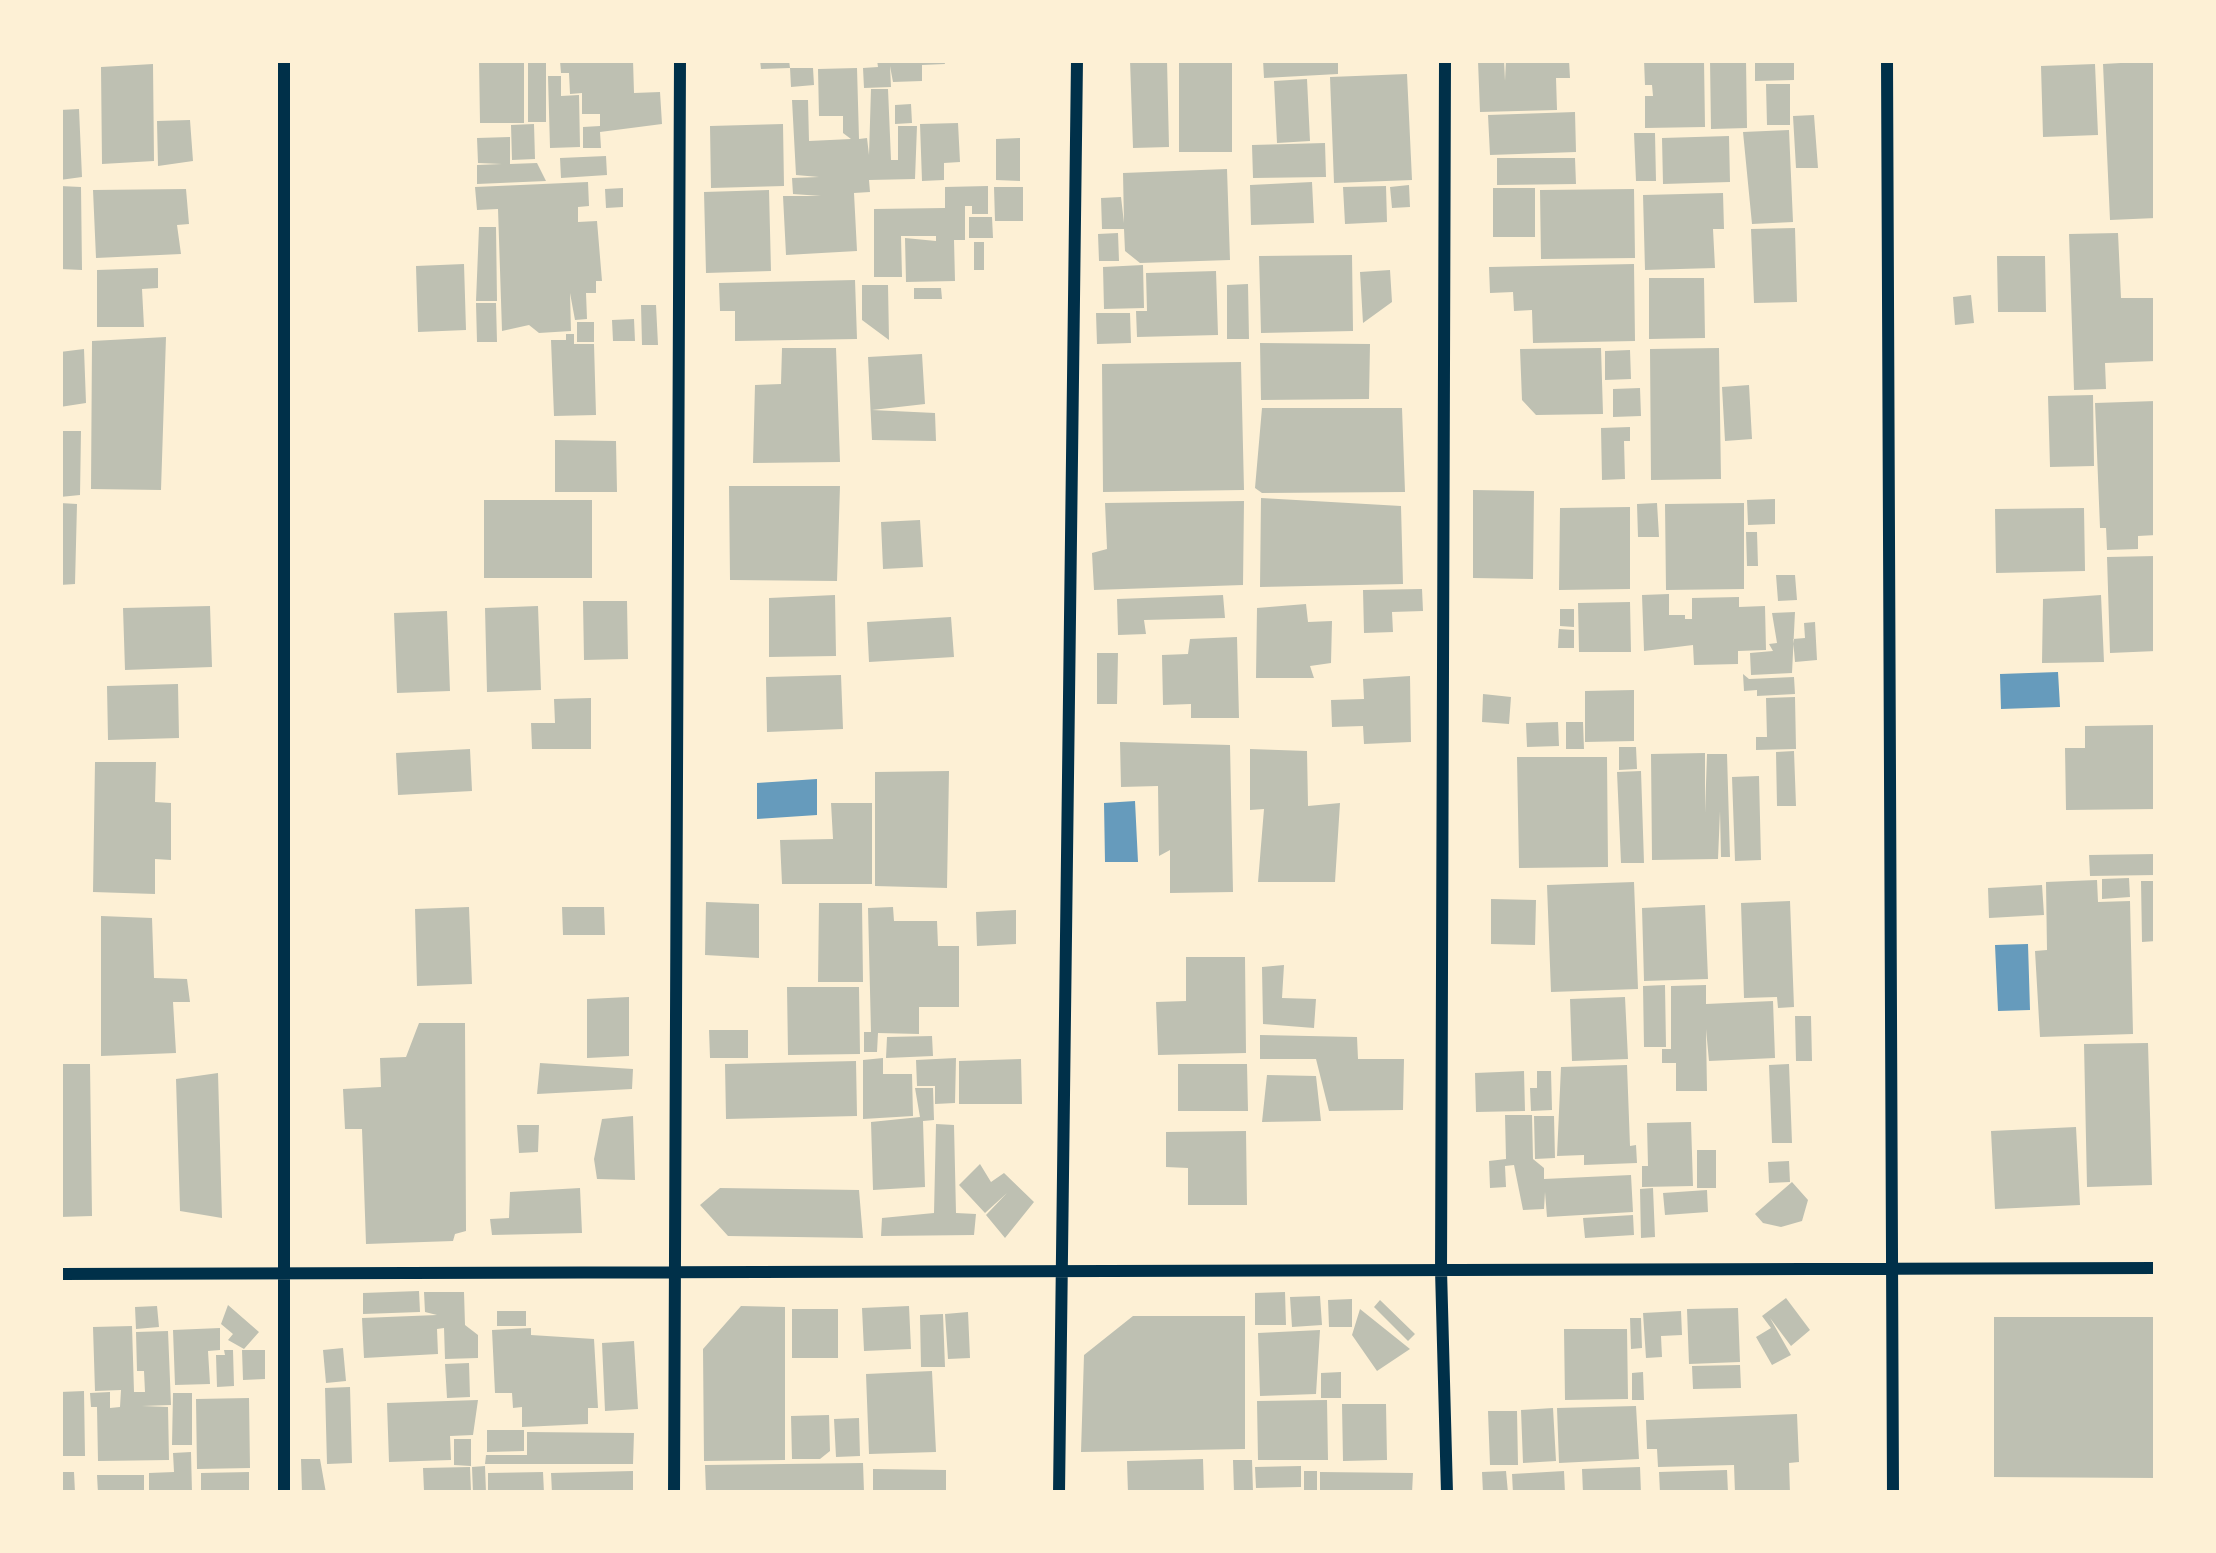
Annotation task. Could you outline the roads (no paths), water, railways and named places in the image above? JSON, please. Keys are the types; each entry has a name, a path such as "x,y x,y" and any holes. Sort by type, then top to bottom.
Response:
{"street":[{"path":"284,60 284,1493"},
{"path":"674,1493 680,60"},
{"path":"1058,1493 1077,60"},
{"path":"1444,60 1442,1270 1447,1493"},
{"path":"1887,60 1893,1493"},
{"path":"60,1274 2156,1268"}],"water":[{"path":"2058,672 2060,707 2001,709 2000,674"},
{"path":"817,779 817,815 757,819 757,783"},
{"path":"1135,801 1138,862 1105,862 1104,803"},
{"path":"2028,944 2030,1010 1998,1011 1995,945"}]}
